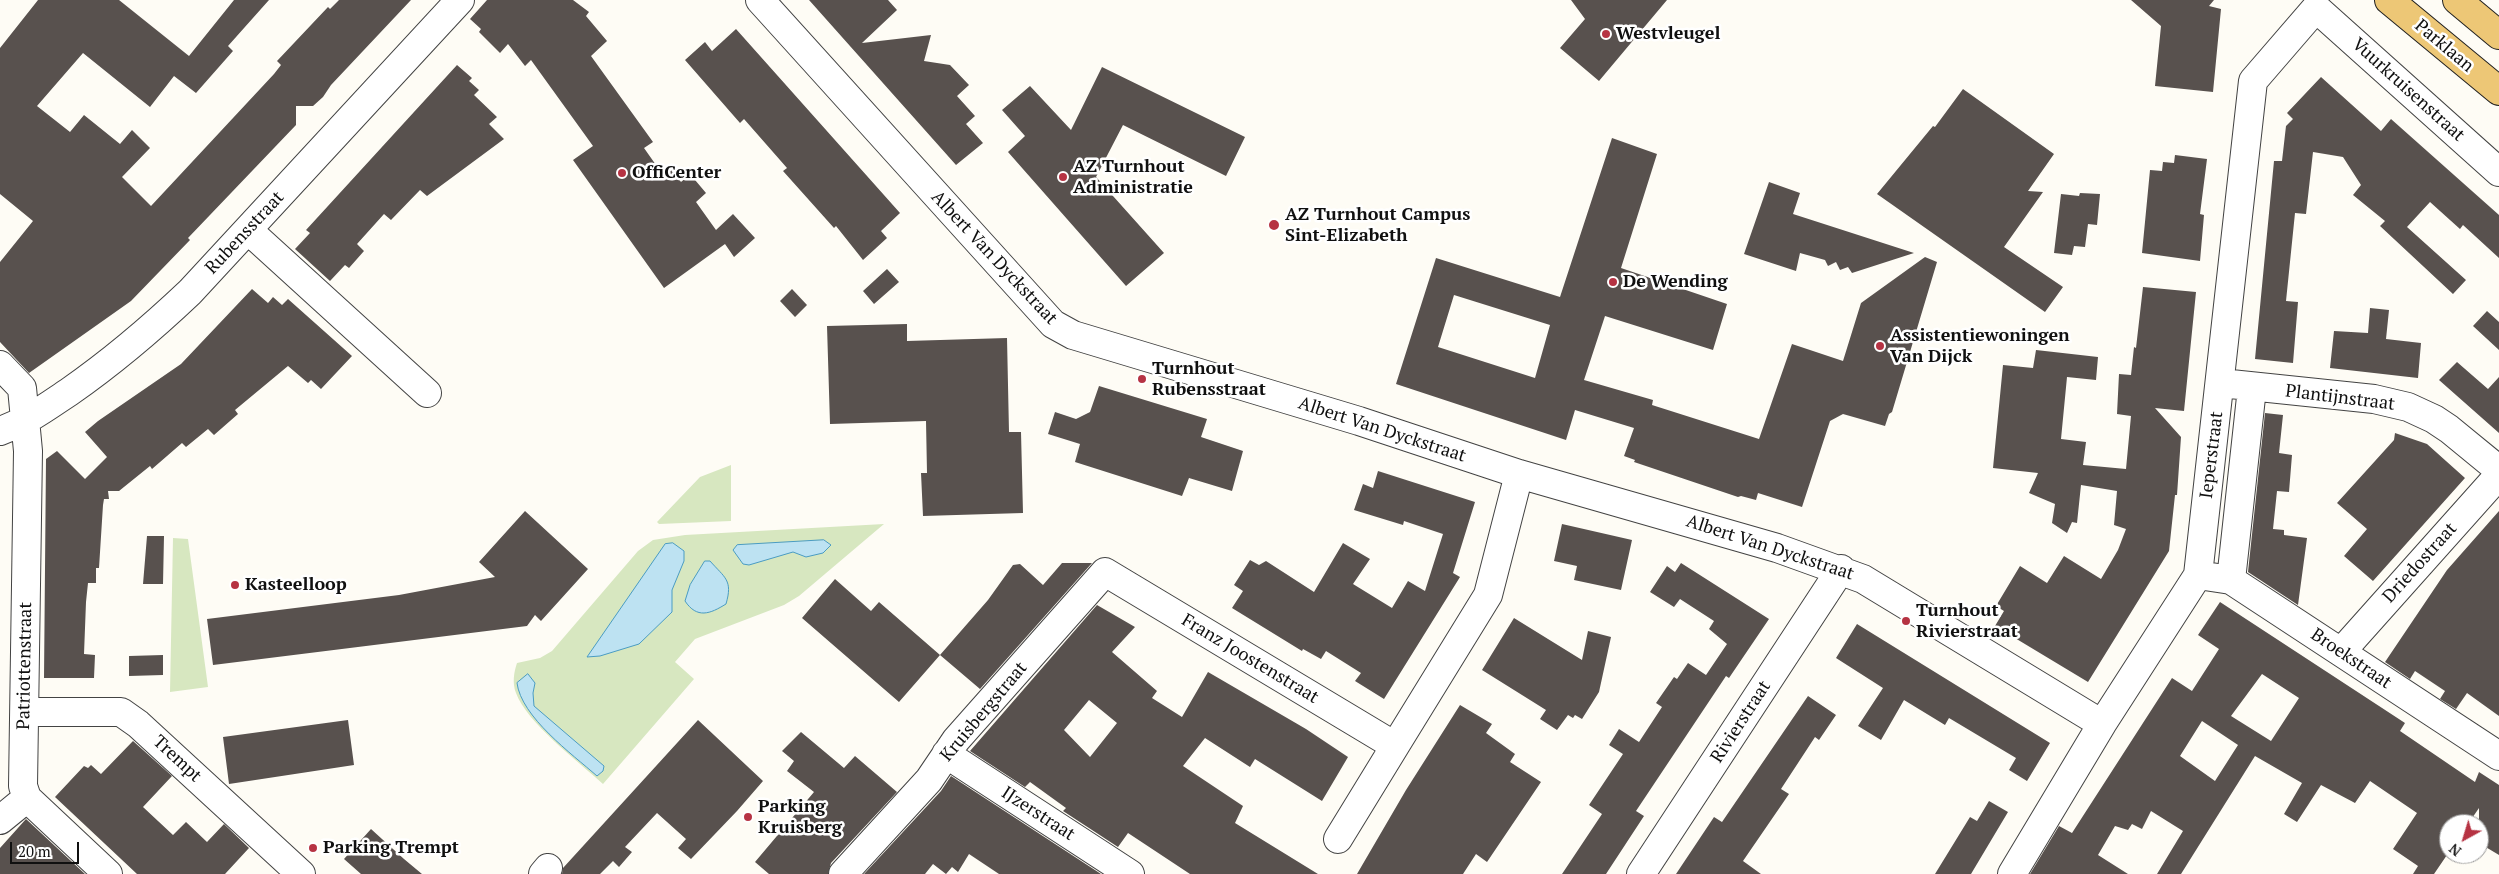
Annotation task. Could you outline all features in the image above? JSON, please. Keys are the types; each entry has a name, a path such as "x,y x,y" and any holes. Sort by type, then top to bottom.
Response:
{"main road":[{"name":"Parklaan","path":"2389,0 2499,92"},
{"path":"2457,0 2499,35"}],"street":[{"name":"Rubensstraat","path":"0,431 25,422 104,368 155,325 190,292 460,0"},
{"name":"Albert Van Dyckstraat","path":"760,0 1053,324 1073,335 1359,421 1519,474 1777,548 1841,569 1863,579 2102,724"},
{"name":"Vuurkruisenstraat","path":"2316,8 2499,172"},
{"name":"Ieperstraat","path":"2012,874 2102,724 2198,575 2221,383 2253,81 2316,8"},
{"path":"248,230 427,393"},
{"name":"Patriottenstraat","path":"0,365 22,388 28,451 23,786 27,798"},
{"name":"Plantijnstraat","path":"2221,383 2252,388 2374,399 2408,407 2434,419 2449,429 2499,470"},
{"name":"Ieperstraat","path":"2231,580 2252,388"},
{"path":"1338,839 1488,595 1519,474"},
{"name":"Driedostraat","path":"2341,652 2499,475"},
{"name":"Rivierstraat","path":"1641,874 1841,569"},
{"name":"Franz Joostenstraat","path":"1105,572 1395,746"},
{"name":"Kruisbergstraat","path":"843,874 929,780 956,740 1105,572"},
{"name":"Broekstraat","path":"2198,575 2231,580 2499,756"},
{"name":"Trempt","path":"25,712 121,712 138,724 301,874"},
{"name":"IJzerstraat","path":"946,754 1130,874"},
{"path":"0,820 27,798 108,874"}],"green space":[{"path":"731,465 731,521 659,524 657,522 700,477"},
{"path":"884,524 799,596 784,605 695,639 675,662 694,679 603,784 542,729 522,705 516,693 514,678 517,663 540,658 552,651 638,551 653,540 685,535"},
{"path":"173,538 188,539 208,687 170,692"}],"water":[{"path":"824,540 831,545 823,553 806,557 793,552 749,565 743,564 733,550 737,545"},
{"path":"673,543 684,551 684,561 672,590 672,612 639,644 600,656 587,657 665,544"},
{"path":"705,561 710,561 724,576 729,590 726,604 704,613 694,610 685,601 690,585"},
{"path":"528,674 535,683 533,693 534,706 604,766 603,771 597,776 549,734 528,709 517,683"}],"building":[{"path":"38,0 119,0 189,56 234,0 269,0 228,46 233,51 196,93 174,76 150,107 83,53 37,106 70,132 84,115 120,144 132,130 150,148 122,177 151,206 274,74 281,65 277,61 328,7 330,9 339,0 411,0 331,85 323,97 313,106 296,106 296,125 188,238 190,240 131,301 29,373 0,342 0,262 33,221 0,194 0,48"},
{"name":"OffiCenter","path":"487,0 573,0 589,12 586,16 607,41 591,56 653,142 644,148 663,175 672,170 681,182 690,174 706,193 696,202 716,230 733,214 755,238 734,257 725,244 664,288 573,160 593,146 531,60 525,66 508,44 500,53 479,32 481,29 470,19"},
{"path":"809,0 888,0 897,10 862,43 931,35 924,61 950,65 969,85 957,96 975,116 966,124 983,143 956,165"},
{"name":"Westvleugel","path":"1571,0 1667,0 1599,81 1560,48 1585,19"},
{"path":"2131,0 2214,0 2209,6 2221,9 2213,92 2155,86 2161,26"},
{"path":"736,29 900,213 881,231 887,238 863,260 836,226 834,228 783,171 787,168 744,119 740,123 685,60 705,42 712,51"},
{"path":"457,65 472,78 469,81 479,90 474,95 497,117 489,124 504,139 427,196 420,190 391,220 384,214 357,244 364,251 349,268 345,265 330,281 295,249 310,233 306,230"},
{"name":"AZ Turnhout Administratie","path":"1102,67 1245,137 1226,176 1123,125 1096,177 1164,253 1126,286 1008,152 1025,136 1002,110 1030,86 1071,130"},
{"path":"2321,77 2381,131 2391,119 2499,215 2499,258 2463,225 2460,229 2430,202 2407,227 2466,280 2453,294 2380,226 2385,221 2353,195 2361,185 2343,157 2313,152 2306,214 2295,213 2286,301 2298,302 2293,363 2255,359 2274,161 2282,161 2286,126 2293,119 2287,113"},
{"path":"1963,89 2054,154 2028,191 2043,192 2004,247 2063,287 2045,312 1877,194 1933,126 1935,127"},
{"path":"1612,138 1657,154 1621,268 1727,304 1713,350 1605,316 1584,380 1653,400 1652,405 1759,439 1792,344 1843,361 1861,303 1925,257 1937,262 1892,412 1889,414 1885,426 1843,414 1830,421 1802,507 1758,493 1756,500 1738,497 1634,462 1635,460 1624,456 1634,428 1575,410 1566,440 1396,384 1436,258 1560,297","holes":["1454,295 1550,325 1535,378 1438,347"]},
{"path":"2175,155 2207,159 2200,214 2204,215 2200,261 2142,253 2150,170 2162,171 2163,162 2174,163"},
{"path":"1769,182 1800,193 1793,214 1914,253 1852,273 1848,267 1840,270 1836,262 1828,266 1825,260 1800,253 1796,271 1744,254"},
{"path":"2080,193 2100,194 2097,225 2088,224 2085,247 2074,246 2072,255 2054,253 2061,194 2079,196"},
{"path":"887,269 899,282 874,304 863,291"},
{"path":"2143,287 2196,292 2184,411 2155,408 2181,437 2177,495 2175,495 2169,551 2088,682 1995,626 2004,611 1996,606 2020,566 2047,583 2064,556 2101,579 2118,550 2126,529 2114,525 2117,491 2081,485 2077,523 2072,522 2067,533 2052,523 2055,504 2029,493 2038,473 1993,468 2003,365 2033,368 2036,350 2098,357 2096,380 2067,377 2061,439 2086,442 2083,465 2126,469 2131,416 2117,414 2119,374 2131,375"},
{"path":"252,289 268,303 273,297 282,305 288,299 352,356 321,389 311,380 308,383 288,366 235,410 238,414 214,435 208,429 186,447 182,443 152,469 150,466 119,491 108,491 109,499 104,499 103,505 99,568 96,568 96,583 88,583 86,602 84,654 95,655 94,678 44,678 46,459 57,451 85,479 107,457 85,432 181,364"},
{"path":"792,289 807,305 795,317 780,301"},
{"path":"2370,308 2389,310 2386,339 2421,343 2418,378 2330,368 2334,331 2368,333"},
{"path":"2487,311 2499,322 2499,350 2473,326"},
{"path":"907,324 907,341 1007,338 1009,432 1021,432 1023,513 923,516 921,473 927,473 926,421 830,424 827,326"},
{"path":"2457,362 2488,389 2499,377 2499,433 2439,380"},
{"path":"1099,386 1207,419 1201,437 1243,451 1232,491 1189,478 1182,496 1075,462 1080,444 1048,434 1055,412 1076,419 1090,412"},
{"path":"2265,413 2283,415 2279,453 2292,455 2289,492 2277,491 2273,529 2284,530 2284,535 2307,538 2298,605 2248,572"},
{"path":"2395,433 2427,444 2465,478 2373,581 2344,556 2367,529 2337,503 2394,440"},
{"path":"1378,471 1475,502 1453,573 1460,577 1384,699 1355,681 1361,673 1326,651 1321,659 1303,649 1302,651 1232,608 1243,591 1234,585 1250,560 1259,565 1266,561 1314,592 1343,543 1370,559 1353,584 1392,608 1408,581 1425,591 1443,534 1404,521 1403,525 1354,510 1363,484 1373,488"},
{"path":"525,511 588,569 541,621 535,615 527,626 213,665 207,619 399,595 495,577 479,562"},
{"path":"2499,511 2499,716 2467,693 2456,709 2440,699 2445,691 2415,671 2410,679 2385,662 2447,570"},
{"path":"1562,524 1632,540 1621,590 1574,580 1577,566 1554,561"},
{"path":"147,536 164,536 163,584 143,584"},
{"path":"1062,563 1092,563 980,689 940,655 988,600 1013,565 1020,564 1043,585"},
{"path":"1681,563 1769,619 1729,678 1726,676 1636,811 1644,816 1606,874 1562,874 1602,814 1589,805 1623,754 1609,745 1619,729 1639,742 1662,707 1656,703 1674,677 1677,679 1688,663 1706,675 1727,644 1709,629 1714,621 1680,599 1674,607 1650,592 1667,566 1675,572"},
{"path":"835,579 871,611 879,602 940,655 899,702 802,618"},
{"path":"2220,602 2405,723 2400,731 2475,782 2479,772 2499,785 2499,855 2489,849 2489,814 2479,814 2479,808 2475,814 2439,814 2439,864 2441,864 2434,874 2413,874 2418,866 2393,849 2417,813 2370,781 2355,803 2321,785 2297,822 2284,814 2302,783 2255,756 2181,874 2157,874 2183,831 2151,811 2142,829 2132,824 2128,830 2115,826 2098,855 2128,874 2030,874 2059,826 2072,833 2172,678 2192,691 2219,649 2198,635","holes":["2262,674 2299,698 2271,741 2231,716","2202,721 2238,745 2215,781 2180,756"]},
{"path":"1097,605 1135,627 1112,652 1157,691 1152,698 1182,717 1208,672 1306,729 1348,757 1322,801 1255,759 1250,767 1205,738 1183,766 1243,806 1235,823 1318,874 1190,874 1128,833 1118,847 1063,811 1066,808 1030,782 1025,787 970,751","holes":["1089,700 1117,723 1090,757 1064,730"]},
{"path":"1514,618 1582,660 1588,631 1611,637 1599,692 1582,719 1575,715 1573,718 1568,715 1557,730 1540,719 1546,710 1482,670"},
{"path":"1857,624 2050,743 2027,781 2009,770 2016,758 1949,718 1945,725 1904,700 1881,740 1858,726 1883,688 1836,658"},
{"path":"163,655 163,675 129,676 129,656"},
{"path":"1808,696 1836,715 1819,740 1815,737 1781,789 1789,794 1743,861 1761,874 1676,874 1714,817 1722,822"},
{"path":"1460,705 1492,724 1486,733 1515,754 1510,762 1541,782 1487,862 1476,854 1463,874 1357,874 1406,790"},
{"path":"348,720 354,765 229,784 223,737"},
{"path":"698,720 763,781 737,811 691,859 678,848 686,839 657,813 625,847 632,852 619,867 613,861 600,874 562,874 563,868"},
{"path":"801,732 844,768 855,756 897,792 831,863 828,874 769,874 755,862 814,792 787,771 794,761 782,751"},
{"path":"133,741 172,776 143,807 173,835 186,822 207,842 224,824 249,848 225,874 137,874 55,797 84,766 88,768 91,765 101,774"},
{"path":"951,776 1101,874 999,874 969,854 958,872 952,867 946,874 933,864 925,874 864,874 941,791"},
{"path":"1989,801 2008,812 1971,874 1935,874 1970,817 1977,821"},
{"path":"26,819 85,874 0,874 0,848"},
{"path":"371,829 422,874 361,874 344,859"}],"place":[{"name":"Westvleugel","path":"1606,34"},
{"name":"OffiCenter","path":"622,173"},
{"name":"AZ Turnhout Administratie","path":"1063,177"},
{"name":"AZ Turnhout Campus Sint-Elizabeth","path":"1274,225"},
{"name":"De Wending","path":"1613,282"},
{"name":"Assistentiewoningen Van Dijck","path":"1880,346"},
{"name":"Turnhout Rubensstraat","path":"1142,379"},
{"name":"Kasteelloop","path":"235,585"},
{"name":"Turnhout Rivierstraat","path":"1906,621"},
{"name":"Parking Kruisberg","path":"748,817"},
{"name":"Parking Trempt","path":"313,848"}]}
